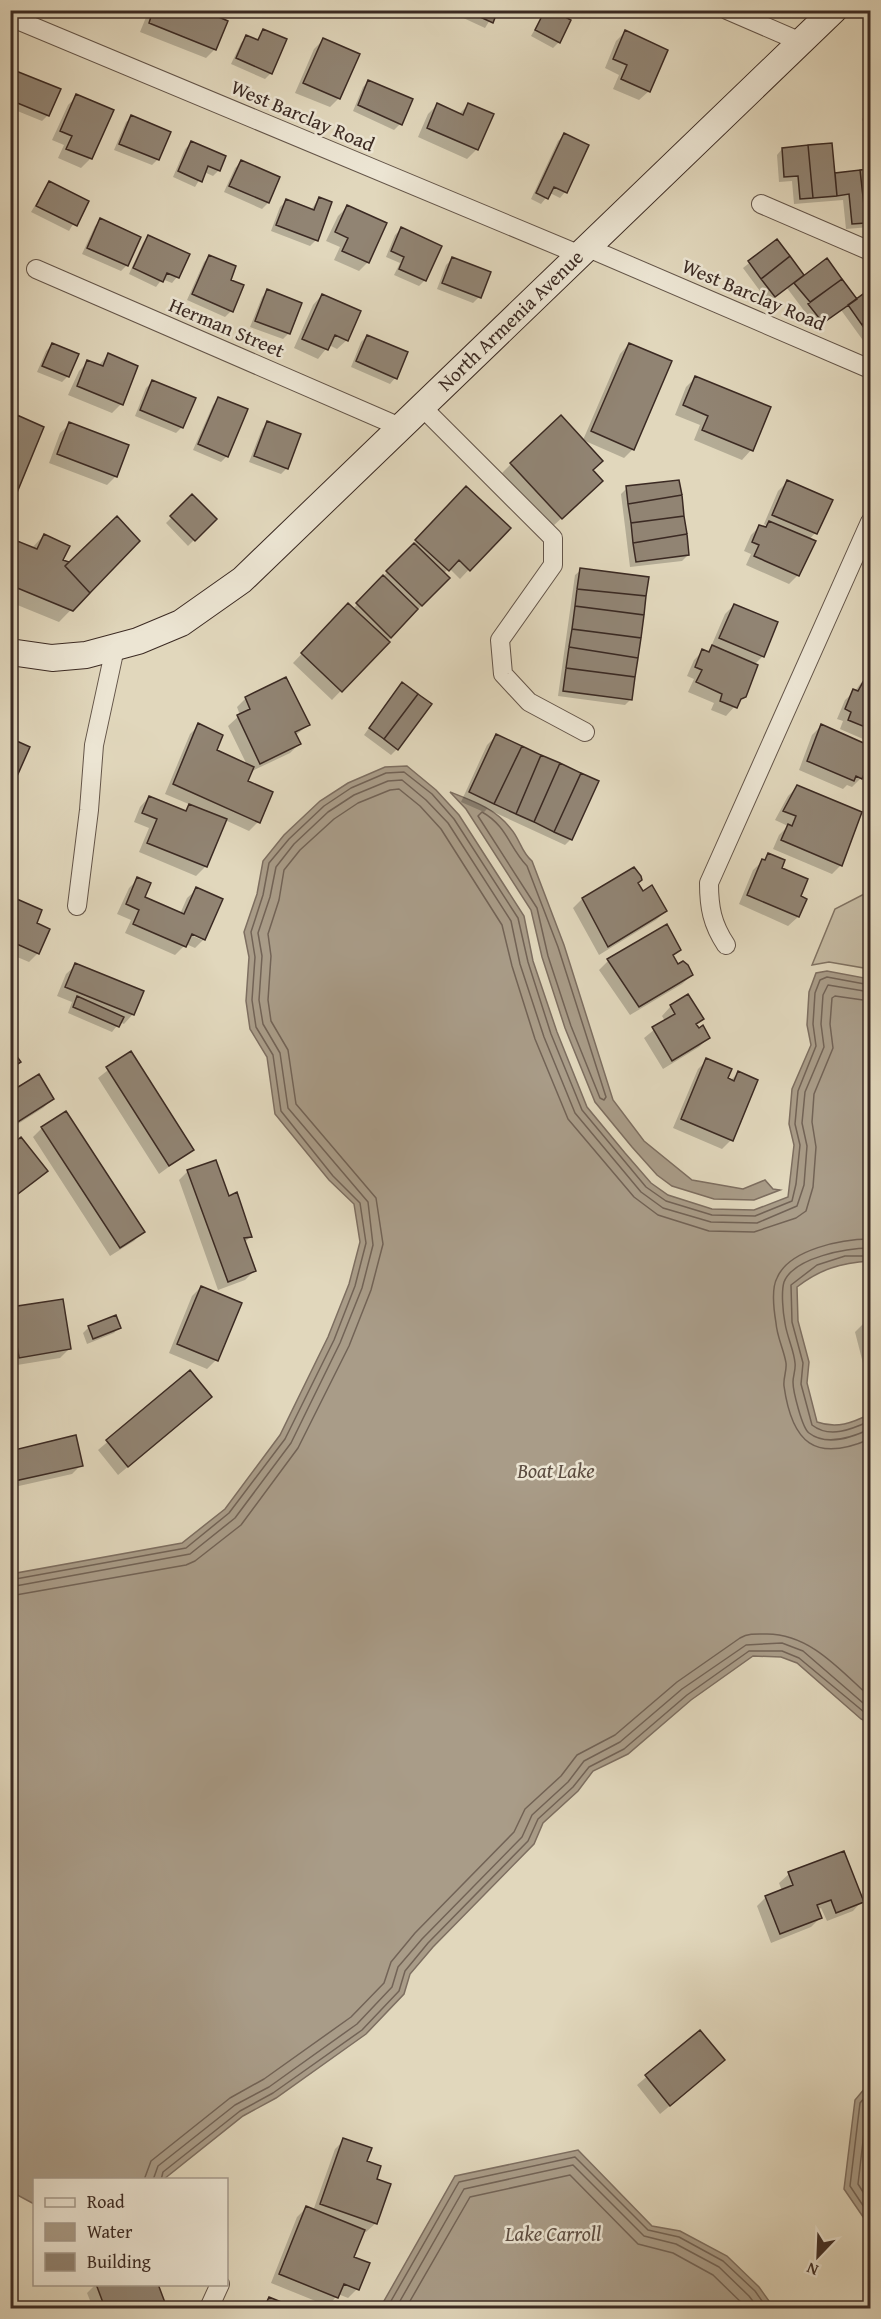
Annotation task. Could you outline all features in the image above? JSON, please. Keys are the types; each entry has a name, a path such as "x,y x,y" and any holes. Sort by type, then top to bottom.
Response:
{"main road":[{"name":"North Armenia Avenue","path":"10,652 52,658 86,655 115,648 181,623 242,580 834,10"}],"street":[{"path":"727,10 801,42"},
{"name":"West Barclay Road","path":"10,16 870,369"},
{"path":"761,204 870,251"},
{"name":"Herman Street","path":"36,269 400,427"},
{"path":"421,406 553,538 553,565 500,640 503,674 529,702 585,732"},
{"path":"726,945 717,931 709,910 709,883 870,522"},
{"path":"77,906 94,746 115,648"},
{"path":"209,2308 219,2286"}],"shaded area":[{"path":"870,891 870,969 829,962 812,965 835,909"}],"water":[{"name":"Boat Lake","path":"407,766 436,790 459,815 524,916 533,961 557,1032 587,1107 651,1183 668,1195 712,1209 754,1210 788,1197 794,1145 789,1124 792,1089 811,1045 807,1025 809,992 816,973 827,971 870,979 870,1261 831,1268 797,1287 798,1321 809,1362 807,1383 817,1422 831,1425 844,1424 870,1414 870,1724 861,1719 797,1663 781,1657 753,1656 691,1700 628,1754 593,1771 578,1791 543,1823 534,1844 433,1947 410,1974 404,1994 366,2034 276,2098 243,2116 165,2178 33,2178 33,2203 10,2191 11,1574 182,1543 225,1509 280,1435 328,1337 349,1284 360,1242 354,1204 329,1180 275,1114 267,1057 250,1029 246,1001 249,957 244,932 257,894 263,861 284,835 320,801 348,783 385,767"},
{"path":"450,792 484,806 498,816 514,833 525,854 532,861 564,945 613,1100 644,1141 692,1180 743,1189 765,1180 773,1189 780,1190 754,1200 714,1199 672,1186 657,1175 632,1147 595,1102 565,1028 542,957 531,910 466,809"},
{"path":"870,2082 870,2227 844,2189 855,2100"},
{"name":"Lake Carroll","path":"578,2150 652,2226 680,2231 727,2256 759,2287 774,2308 380,2308 455,2176"}],"building":[{"path":"153,10 216,10 214,15 228,21 216,50 149,23"},
{"path":"465,10 498,10 493,23"},
{"path":"545,10 552,10 571,20 560,43 535,30"},
{"path":"263,29 287,39 272,74 236,58 246,35 258,40"},
{"path":"625,30 668,50 650,92 621,79 627,65 613,59"},
{"path":"323,38 360,54 340,99 303,83"},
{"path":"11,69 61,89 49,116 10,100"},
{"path":"368,80 413,99 402,125 358,105"},
{"path":"76,94 114,110 92,159 66,149 72,136 60,131"},
{"path":"437,103 463,115 468,103 494,114 478,150 427,128"},
{"path":"131,115 171,132 159,160 119,144"},
{"path":"564,133 589,145 567,193 554,187 548,199 536,193"},
{"path":"191,141 226,156 220,171 208,166 202,182 178,171"},
{"path":"832,143 837,196 813,198 808,145"},
{"path":"808,145 813,198 800,199 798,176 784,177 782,148"},
{"path":"241,160 280,177 269,203 229,186"},
{"path":"870,169 870,222 866,223 860,170"},
{"path":"860,170 866,223 852,224 849,194 837,196 835,173"},
{"path":"49,181 89,201 77,226 36,206"},
{"path":"319,197 332,202 318,241 276,225 286,199 314,210"},
{"path":"347,205 387,223 369,263 342,251 348,238 335,232"},
{"path":"100,218 141,237 128,266 87,248"},
{"path":"401,227 442,246 426,281 399,269 404,257 391,251"},
{"path":"148,235 190,254 179,278 167,273 163,282 133,268"},
{"path":"777,239 790,256 761,279 748,261"},
{"path":"209,255 236,266 231,280 244,285 233,312 192,294"},
{"path":"790,256 804,275 775,297 761,279"},
{"path":"452,257 491,272 481,298 442,283"},
{"path":"827,258 842,279 810,302 794,283"},
{"path":"842,279 857,299 823,323 808,304"},
{"path":"267,289 302,303 290,334 255,321"},
{"path":"870,289 870,318 862,325 848,305"},
{"path":"322,294 361,311 348,341 335,335 328,350 302,339"},
{"path":"870,318 870,337 862,325"},
{"path":"367,335 408,352 397,379 356,361"},
{"path":"52,343 79,354 69,377 42,366"},
{"path":"629,343 672,361 634,450 591,431"},
{"path":"108,353 138,366 123,405 77,386 87,360 103,366"},
{"path":"695,376 771,407 753,451 702,430 708,416 683,405"},
{"path":"152,380 196,398 183,428 140,410"},
{"path":"218,397 248,409 228,457 198,444"},
{"path":"17,415 44,427 16,495 10,493 10,431"},
{"path":"561,415 603,461 593,470 603,481 562,519 510,463"},
{"path":"267,421 301,434 288,469 254,456"},
{"path":"69,422 129,445 117,477 57,454"},
{"path":"679,480 682,495 628,504 626,486"},
{"path":"787,480 833,500 817,534 772,515"},
{"path":"466,486 511,528 470,571 459,560 449,571 415,540"},
{"path":"192,494 217,519 195,541 170,516"},
{"path":"682,495 684,516 631,523 628,504"},
{"path":"117,516 140,541 90,593 65,566"},
{"path":"684,516 687,534 633,543 631,523"},
{"path":"769,521 816,541 799,576 754,556 759,545 752,542 759,525 766,527"},
{"path":"44,534 70,546 63,560 69,562 65,566 90,593 73,611 10,585 10,538 37,549"},
{"path":"687,534 689,555 636,562 633,543"},
{"path":"414,543 450,578 422,606 386,571"},
{"path":"580,568 649,577 646,596 577,589"},
{"path":"383,575 418,609 391,638 356,603"},
{"path":"577,589 646,596 644,615 575,606"},
{"path":"348,603 390,642 342,692 301,653"},
{"path":"734,604 778,622 764,657 719,638"},
{"path":"575,606 644,615 641,638 572,629"},
{"path":"572,629 641,638 638,658 569,647"},
{"path":"712,645 758,665 746,697 741,699 737,708 720,701 722,694 696,682 702,670 695,667 702,649 709,652"},
{"path":"569,647 638,658 635,677 566,668"},
{"path":"566,668 635,677 632,700 563,691"},
{"path":"870,669 870,729 848,720 851,712 845,709 853,689 858,691"},
{"path":"286,677 310,725 295,732 301,744 260,764 237,715 250,709 245,697"},
{"path":"402,682 418,694 384,739 369,728"},
{"path":"418,694 432,704 398,750 384,739"},
{"path":"198,723 223,735 217,750 254,767 248,781 273,792 260,823 173,784"},
{"path":"821,724 868,745 865,752 870,754 870,759 862,779 856,776 854,781 807,761"},
{"path":"496,734 522,746 494,804 469,792"},
{"path":"10,738 30,747 10,792"},
{"path":"522,746 541,755 516,814 494,804"},
{"path":"541,755 560,763 534,822 516,814"},
{"path":"560,763 581,773 554,832 534,822"},
{"path":"581,773 599,781 572,840 554,832"},
{"path":"797,785 862,812 842,866 781,840 788,824 792,826 796,816 783,811"},
{"path":"149,796 186,811 189,804 227,819 207,867 147,843 157,819 142,813"},
{"path":"768,853 785,860 782,868 808,879 801,896 807,899 799,917 747,895 762,859 765,860"},
{"path":"634,867 641,876 642,880 638,883 643,891 652,885 667,911 608,947 582,898"},
{"path":"137,877 151,883 145,897 184,914 196,887 223,899 205,940 192,934 186,947 133,924 139,910 126,904"},
{"path":"10,896 42,910 37,923 50,929 39,954 10,941"},
{"path":"667,924 681,950 673,955 678,964 683,961 688,965 693,975 639,1007 607,959"},
{"path":"75,963 144,991 134,1015 65,987"},
{"path":"688,994 704,1019 696,1024 699,1028 703,1025 710,1038 672,1061 652,1027 675,1014 670,1005"},
{"path":"77,996 124,1017 119,1027 73,1007"},
{"path":"10,1047 21,1062 10,1069"},
{"path":"131,1051 194,1150 169,1166 106,1067"},
{"path":"706,1058 732,1069 728,1078 734,1081 738,1071 758,1080 733,1141 681,1119"},
{"path":"39,1074 54,1099 10,1127 10,1092"},
{"path":"66,1111 145,1232 120,1248 41,1127"},
{"path":"21,1137 48,1171 10,1200 10,1146"},
{"path":"216,1160 229,1196 237,1192 252,1237 244,1238 256,1271 228,1282 187,1170"},
{"path":"201,1286 242,1303 218,1361 177,1344"},
{"path":"63,1299 71,1349 19,1358 11,1307"},
{"path":"116,1315 121,1328 93,1339 88,1326"},
{"path":"190,1370 212,1397 128,1467 106,1440"},
{"path":"76,1435 83,1466 10,1482 10,1451"},
{"path":"844,1851 864,1902 836,1913 831,1900 817,1905 822,1918 780,1934 765,1896 793,1885 788,1872"},
{"path":"700,2030 725,2060 670,2106 645,2075"},
{"path":"343,2138 372,2148 367,2161 381,2166 377,2179 391,2184 377,2224 320,2204"},
{"path":"306,2206 365,2230 354,2257 370,2263 359,2290 344,2284 338,2298 279,2274"},
{"path":"97,2286 159,2286 167,2308 105,2308"},
{"path":"269,2297 296,2308 264,2308"},
{"path":"316,2302 331,2308 313,2308"}]}
